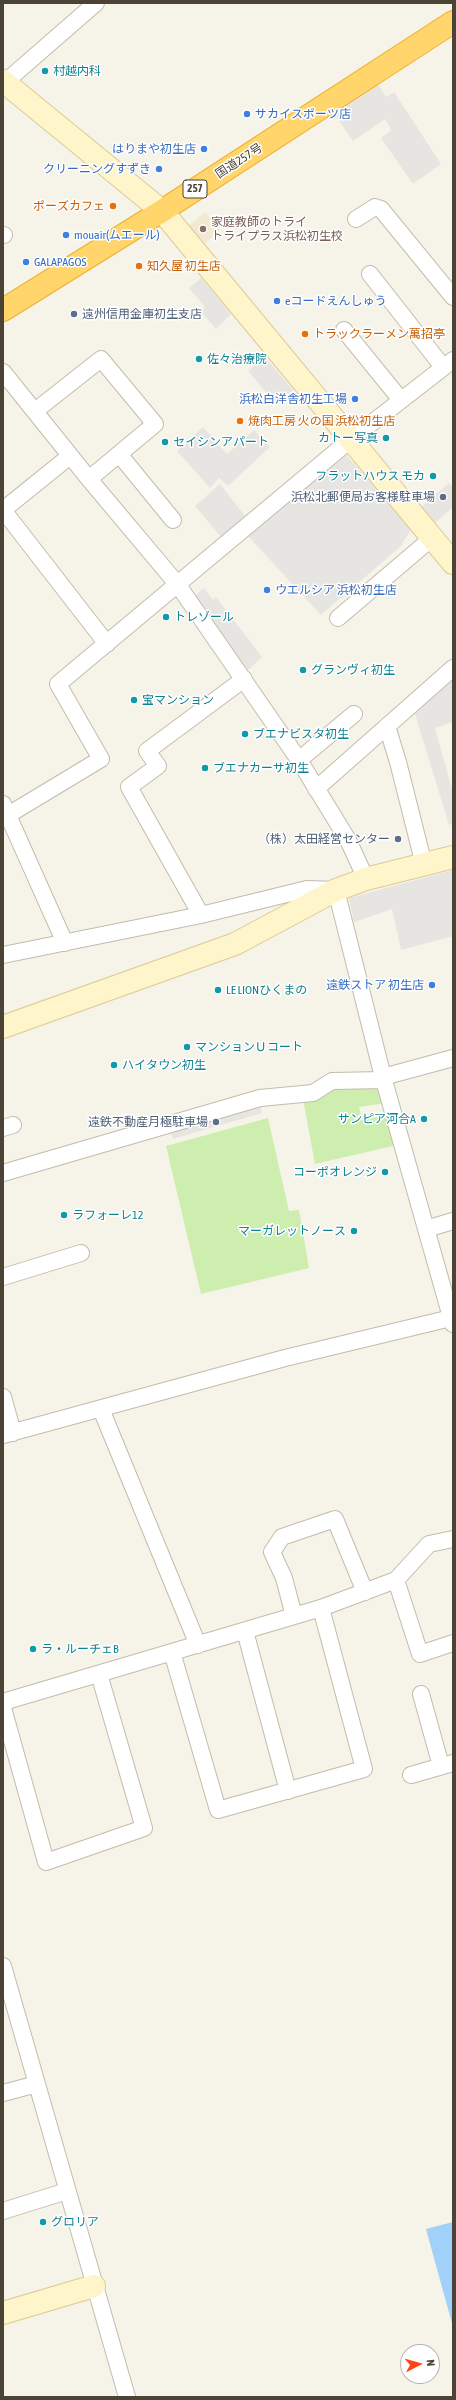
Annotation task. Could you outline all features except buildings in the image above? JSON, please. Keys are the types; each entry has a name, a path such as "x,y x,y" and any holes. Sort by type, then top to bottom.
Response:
{"highway":[{"name":"国道257号","path":"3,310 162,211 453,22"}],"street":[{"path":"96,3 4,82 162,211 453,563"},
{"path":"356,219 374,206 381,209 453,297"},
{"path":"65,943 6,810 101,759 58,684 350,440 450,363 370,274"},
{"path":"344,330 401,400"},
{"path":"35,410 101,359 155,424 89,479"},
{"path":"3,372 35,410 70,456 178,585 299,760 348,840 366,880"},
{"path":"119,454 172,520"},
{"path":"70,456 3,510 106,644"},
{"path":"338,618 432,538"},
{"path":"316,789 453,668"},
{"path":"201,915 129,787 158,766 147,751 244,679"},
{"path":"299,760 354,714"},
{"path":"387,726 398,762 424,865"},
{"path":"3,1027 235,944 336,890 366,880 453,857"},
{"path":"3,955 201,915 306,889 336,890"},
{"path":"3,1397 8,1434 285,1358 452,1316 383,1078 336,890"},
{"path":"3,1173 260,1098 313,1093 332,1081 383,1078 453,1058"},
{"path":"426,1229 453,1221"},
{"path":"3,1277 81,1253"},
{"path":"101,1409 198,1645"},
{"path":"294,1616 284,1578 272,1552 282,1537 335,1519 365,1592"},
{"path":"3,1702 321,1608 396,1580 429,1544 453,1539"},
{"path":"396,1580 420,1654 453,1643"},
{"path":"172,1652 218,1810 364,1769 321,1608"},
{"path":"245,1631 288,1791"},
{"path":"3,1708 46,1862 144,1828 99,1674"},
{"path":"411,1775 447,1765 421,1694"},
{"path":"3,1966 7,1993 37,2084 127,2397"},
{"path":"3,2092 37,2084"},
{"path":"3,2211 67,2191"},
{"path":"3,2313 94,2286"}],"shaded area":[{"path":"377,83 386,97 394,92 441,164 413,184 381,138 391,130 385,119 353,141 333,112"},
{"name":"家庭教師のトライ トライプラス浜松初生校","path":"205,212 220,230 202,246 186,228"},
{"path":"201,278 231,314 216,329 201,312 205,307 189,288"},
{"path":"265,357 293,390 276,404 248,371"},
{"path":"203,427 227,454 254,430 270,447 228,486 219,478 210,488 177,451"},
{"path":"346,455 411,529 401,546 321,615 248,536"},
{"name":"浜松北郵便局お客様駐車場","path":"449,483 453,487 453,507 434,524 420,508"},
{"path":"220,484 245,516 221,537 195,506"},
{"path":"204,588 213,600 216,597 262,657 248,670 190,600"},
{"path":"453,675 453,722 435,728 453,793 453,824 449,825 413,707"},
{"path":"453,870 453,936 401,950 392,909 354,922 349,898"},
{"name":"遠鉄不動産月極駐車場","path":"259,1103 262,1113 173,1139 170,1130"}],"green space":[{"path":"333,1085 380,1085 386,1103 359,1107 362,1119 390,1115 397,1145 315,1164 303,1099"},
{"path":"268,1118 289,1211 299,1210 309,1268 201,1294 166,1146"}],"water":[{"path":"453,2222 453,2327 426,2229"}],"place":[{"name":"村越内科","path":"45,71"},
{"name":"サカイスポーツ店","path":"247,114"},
{"name":"はりまや初生店","path":"204,149"},
{"name":"クリーニングすずき","path":"159,169"},
{"name":"ポーズカフェ","path":"113,206"},
{"name":"家庭教師のトライ トライプラス浜松初生校","path":"203,229"},
{"name":"mouair(ムエール)","path":"66,235"},
{"name":"GALAPAGOS","path":"26,262"},
{"name":"知久屋 初生店","path":"139,266"},
{"name":"eコードえんしゅう","path":"277,301"},
{"name":"遠州信用金庫初生支店","path":"74,314"},
{"name":"トラックラーメン萬招亭","path":"305,334"},
{"name":"佐々治療院","path":"199,359"},
{"name":"浜松白洋舎初生工場","path":"355,399"},
{"name":"焼肉工房 火の国 浜松初生店","path":"240,421"},
{"name":"カトー写真","path":"386,438"},
{"name":"セイシンアパート","path":"165,442"},
{"name":"フラットハウス モカ","path":"433,476"},
{"name":"浜松北郵便局お客様駐車場","path":"443,497"},
{"name":"ウエルシア 浜松初生店","path":"267,590"},
{"name":"トレゾール","path":"166,617"},
{"name":"グランヴィ初生","path":"303,670"},
{"name":"宝マンション","path":"134,700"},
{"name":"ブエナビスタ初生","path":"245,734"},
{"name":"ブエナカーサ初生","path":"205,768"},
{"name":"（株）太田経営センター","path":"398,839"},
{"name":"遠鉄ストア 初生店","path":"432,985"},
{"name":"LE LIONひくまの","path":"218,990"},
{"name":"マンションＵコート","path":"187,1047"},
{"name":"ハイタウン初生","path":"114,1065"},
{"name":"サンピア河合A","path":"424,1119"},
{"name":"遠鉄不動産月極駐車場","path":"216,1122"},
{"name":"コーポオレンジ","path":"385,1172"},
{"name":"ラフォーレ12","path":"64,1215"},
{"name":"マーガレットノース","path":"354,1231"},
{"name":"ラ・ルーチェB","path":"33,1649"},
{"name":"グロリア","path":"43,2222"}]}
